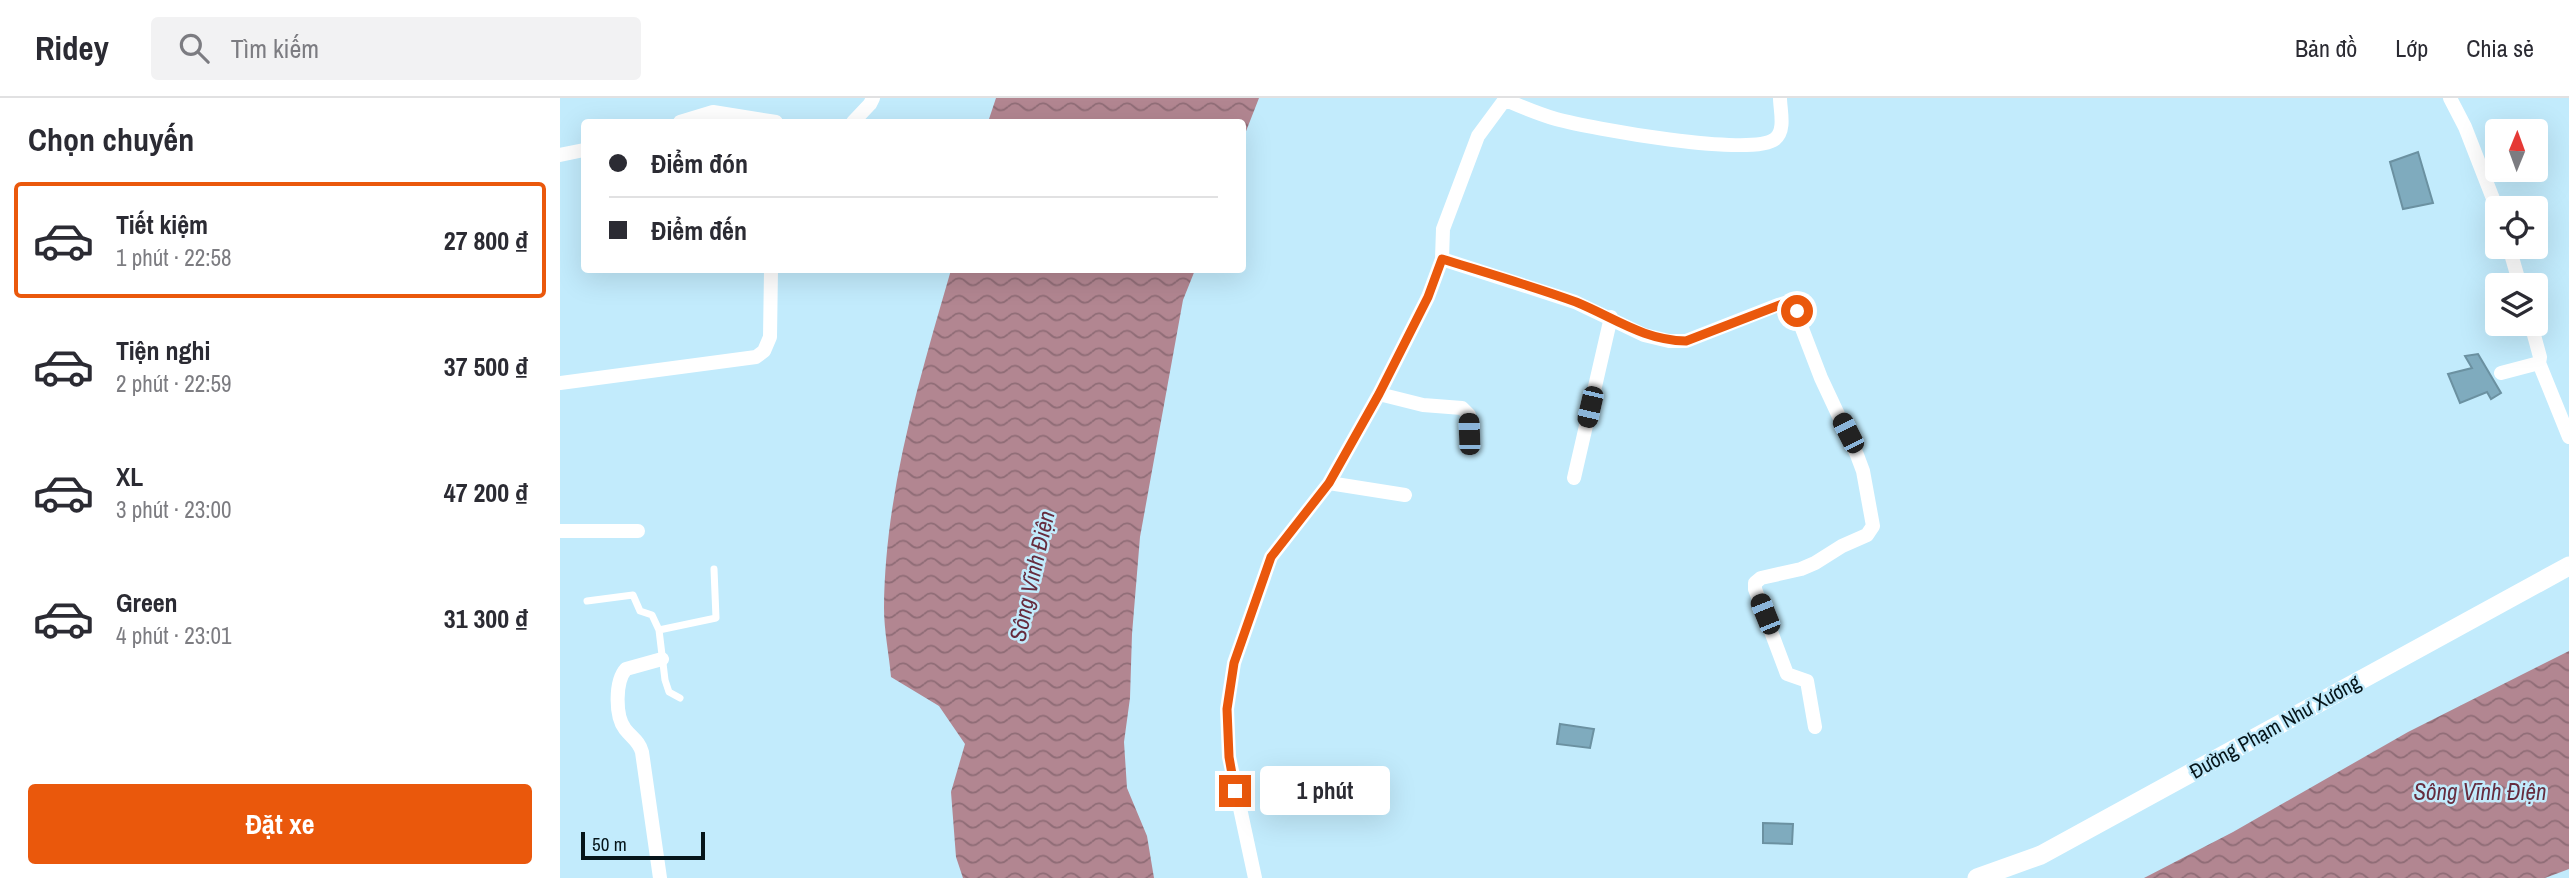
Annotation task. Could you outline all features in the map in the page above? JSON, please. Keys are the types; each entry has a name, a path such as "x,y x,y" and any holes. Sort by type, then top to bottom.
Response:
{"main road":[{"name":"Đường Phạm Như Xương","path":"1977,878 2041,855 2569,566"}],"street":[{"path":"856,119 873,98"},
{"path":"1255,878 1229,757 1227,709 1234,663 1271,557 1329,483 1379,394 1428,297 1442,259 1443,229 1478,136 1506,99 1541,114 1583,126 1659,139 1732,144 1769,143 1782,131 1780,98"},
{"path":"2450,98 2465,127 2492,196"},
{"path":"690,119 713,112 757,119"},
{"path":"560,155 581,151"},
{"path":"1442,259 1575,302 1644,335 1669,341 1686,341 1778,304 1789,303 1797,311 1821,378 1857,455 1873,526 1867,535 1842,546 1815,563 1761,578 1755,583 1787,674 1807,681 1815,727"},
{"path":"560,383 756,357 764,351 770,337 771,273"},
{"path":"1574,478 1611,317"},
{"path":"2534,336 2539,363 2569,437"},
{"path":"2501,373 2539,363"},
{"path":"1379,394 1423,405 1462,408 1469,415 1469,434"},
{"path":"1329,483 1405,495"},
{"path":"560,531 638,531"},
{"path":"660,878 642,752 638,741 625,729 621,719 619,682 626,669 662,659"}],"lane":[{"path":"659,631 716,618 714,569"},
{"path":"587,601 633,595 640,611 652,615 659,631 669,692 680,698"}],"water":[{"path":"996,98 1259,98 1246,131 1246,119 989,119"},
{"path":"950,273 1194,273 1183,300 1140,537 1130,698 1124,742 1127,788 1147,836 1154,878 963,878 956,857 951,792 965,744 939,706 891,677 885,625 890,521 906,437"},
{"name":"Sông Vĩnh Điện","path":"2569,651 2569,869 2545,878 2144,878 2233,832 2408,732"}],"building":[{"path":"2418,152 2433,203 2403,209 2390,162"},
{"path":"2478,354 2501,393 2491,399 2487,392 2460,403 2448,374 2472,368 2465,356"},
{"path":"1560,724 1594,729 1590,748 1557,744"},
{"path":"1763,823 1793,824 1792,844 1763,843"}],"route":[{"path":"1235,791 1229,757 1227,709 1234,663 1271,557 1329,483 1379,394 1428,297 1442,259 1575,302 1644,335 1669,341 1686,341 1778,304 1789,303 1797,311"}]}
